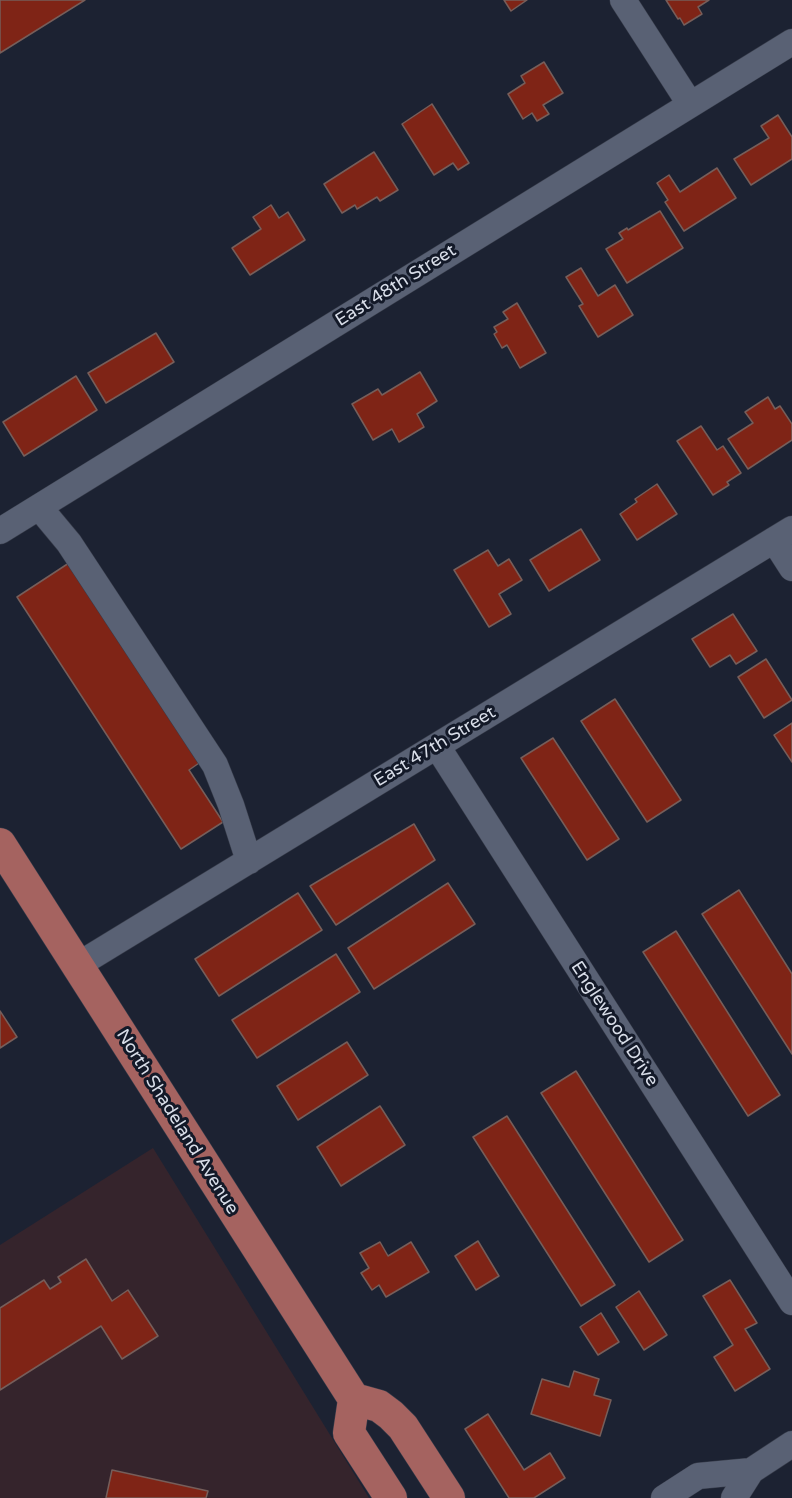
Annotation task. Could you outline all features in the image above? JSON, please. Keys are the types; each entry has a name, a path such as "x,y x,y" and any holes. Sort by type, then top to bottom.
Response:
{"main road":[{"name":"North Shadeland Avenue","path":"0,844 354,1399"},
{"path":"391,1498 349,1433 354,1399 379,1406 391,1414 403,1427 449,1498"}],"street":[{"path":"623,0 690,104"},
{"name":"East 48th Street","path":"0,531 792,42"},
{"path":"39,507 69,543 215,765 249,861"},
{"path":"783,534 792,567"},
{"name":"East 47th Street","path":"78,965 783,534"},
{"name":"Englewood Drive","path":"437,746 792,1302"},
{"path":"734,1498 751,1471 792,1444"},
{"path":"664,1498 698,1476 751,1471"}],"shaded area":[{"path":"153,1148 369,1498 0,1498 0,1245"}],"building":[{"path":"0,0 85,0 0,53"},
{"path":"504,0 527,0 511,11"},
{"path":"666,0 709,0 698,7 702,14 684,25"},
{"path":"544,62 563,93 543,105 549,114 537,121 532,113 523,119 508,94 525,83 521,76"},
{"path":"432,104 469,163 458,170 453,163 434,175 402,124"},
{"path":"778,115 792,137 792,159 751,185 734,159 769,138 761,126"},
{"path":"374,152 398,190 380,201 377,197 357,209 355,205 342,213 324,184"},
{"path":"717,168 736,198 684,231 665,202 668,200 657,183 669,175 680,192"},
{"path":"271,205 279,218 288,212 305,240 250,275 232,248 261,229 253,217"},
{"path":"660,211 683,248 627,283 606,249 623,239 619,233"},
{"path":"581,268 598,296 615,285 633,315 598,337 579,306 583,304 566,277"},
{"path":"517,303 546,353 520,368 507,345 502,348 494,334 497,332 494,327 508,319 503,312"},
{"path":"156,333 174,362 106,403 88,373"},
{"path":"420,372 437,401 417,414 424,427 399,442 392,429 373,440 352,404 378,389 382,395"},
{"path":"76,376 97,410 24,456 3,422"},
{"path":"768,397 775,409 780,406 792,424 792,440 748,469 728,439 753,423 745,412"},
{"path":"701,426 717,450 723,446 741,473 727,482 729,485 713,495 677,441"},
{"path":"657,484 677,514 637,540 620,514 637,502 635,499"},
{"path":"581,529 600,560 549,591 530,560"},
{"path":"488,550 498,566 509,559 522,580 499,594 511,614 489,627 454,570"},
{"path":"72,561 202,761 189,770 223,822 181,849 17,597"},
{"path":"733,614 757,651 736,664 730,655 710,667 692,639"},
{"path":"766,659 792,700 764,718 738,677"},
{"path":"615,699 681,800 647,822 581,721"},
{"path":"792,723 792,762 774,735"},
{"path":"553,738 619,839 587,860 521,758"},
{"path":"414,824 435,860 336,925 310,886"},
{"path":"448,883 475,924 374,989 348,948"},
{"path":"739,890 792,974 792,1054 702,914"},
{"path":"298,893 322,930 219,996 195,959"},
{"path":"676,931 780,1095 748,1116 643,952"},
{"path":"336,954 360,992 257,1058 232,1020"},
{"path":"0,1011 17,1037 0,1048"},
{"path":"347,1042 368,1075 298,1120 277,1086"},
{"path":"576,1071 683,1240 649,1262 541,1093"},
{"path":"380,1106 405,1145 341,1186 317,1147"},
{"path":"507,1116 615,1285 581,1306 473,1137"},
{"path":"478,1241 499,1276 476,1290 455,1256"},
{"path":"380,1242 388,1256 411,1242 429,1272 386,1297 379,1285 372,1290 361,1273 369,1268 360,1253"},
{"path":"86,1259 112,1301 128,1290 158,1336 122,1359 101,1326 0,1390 0,1308 44,1280 50,1289 61,1282 58,1277"},
{"path":"730,1280 757,1323 745,1329 770,1369 735,1391 714,1357 733,1345 703,1296"},
{"path":"639,1291 667,1335 644,1350 616,1307"},
{"path":"601,1313 619,1342 598,1355 580,1327"},
{"path":"574,1371 599,1379 594,1395 611,1400 600,1436 531,1414 542,1379 569,1387"},
{"path":"488,1414 524,1470 550,1453 565,1478 534,1498 509,1498 465,1429"},
{"path":"112,1470 208,1491 206,1498 106,1498"}]}
